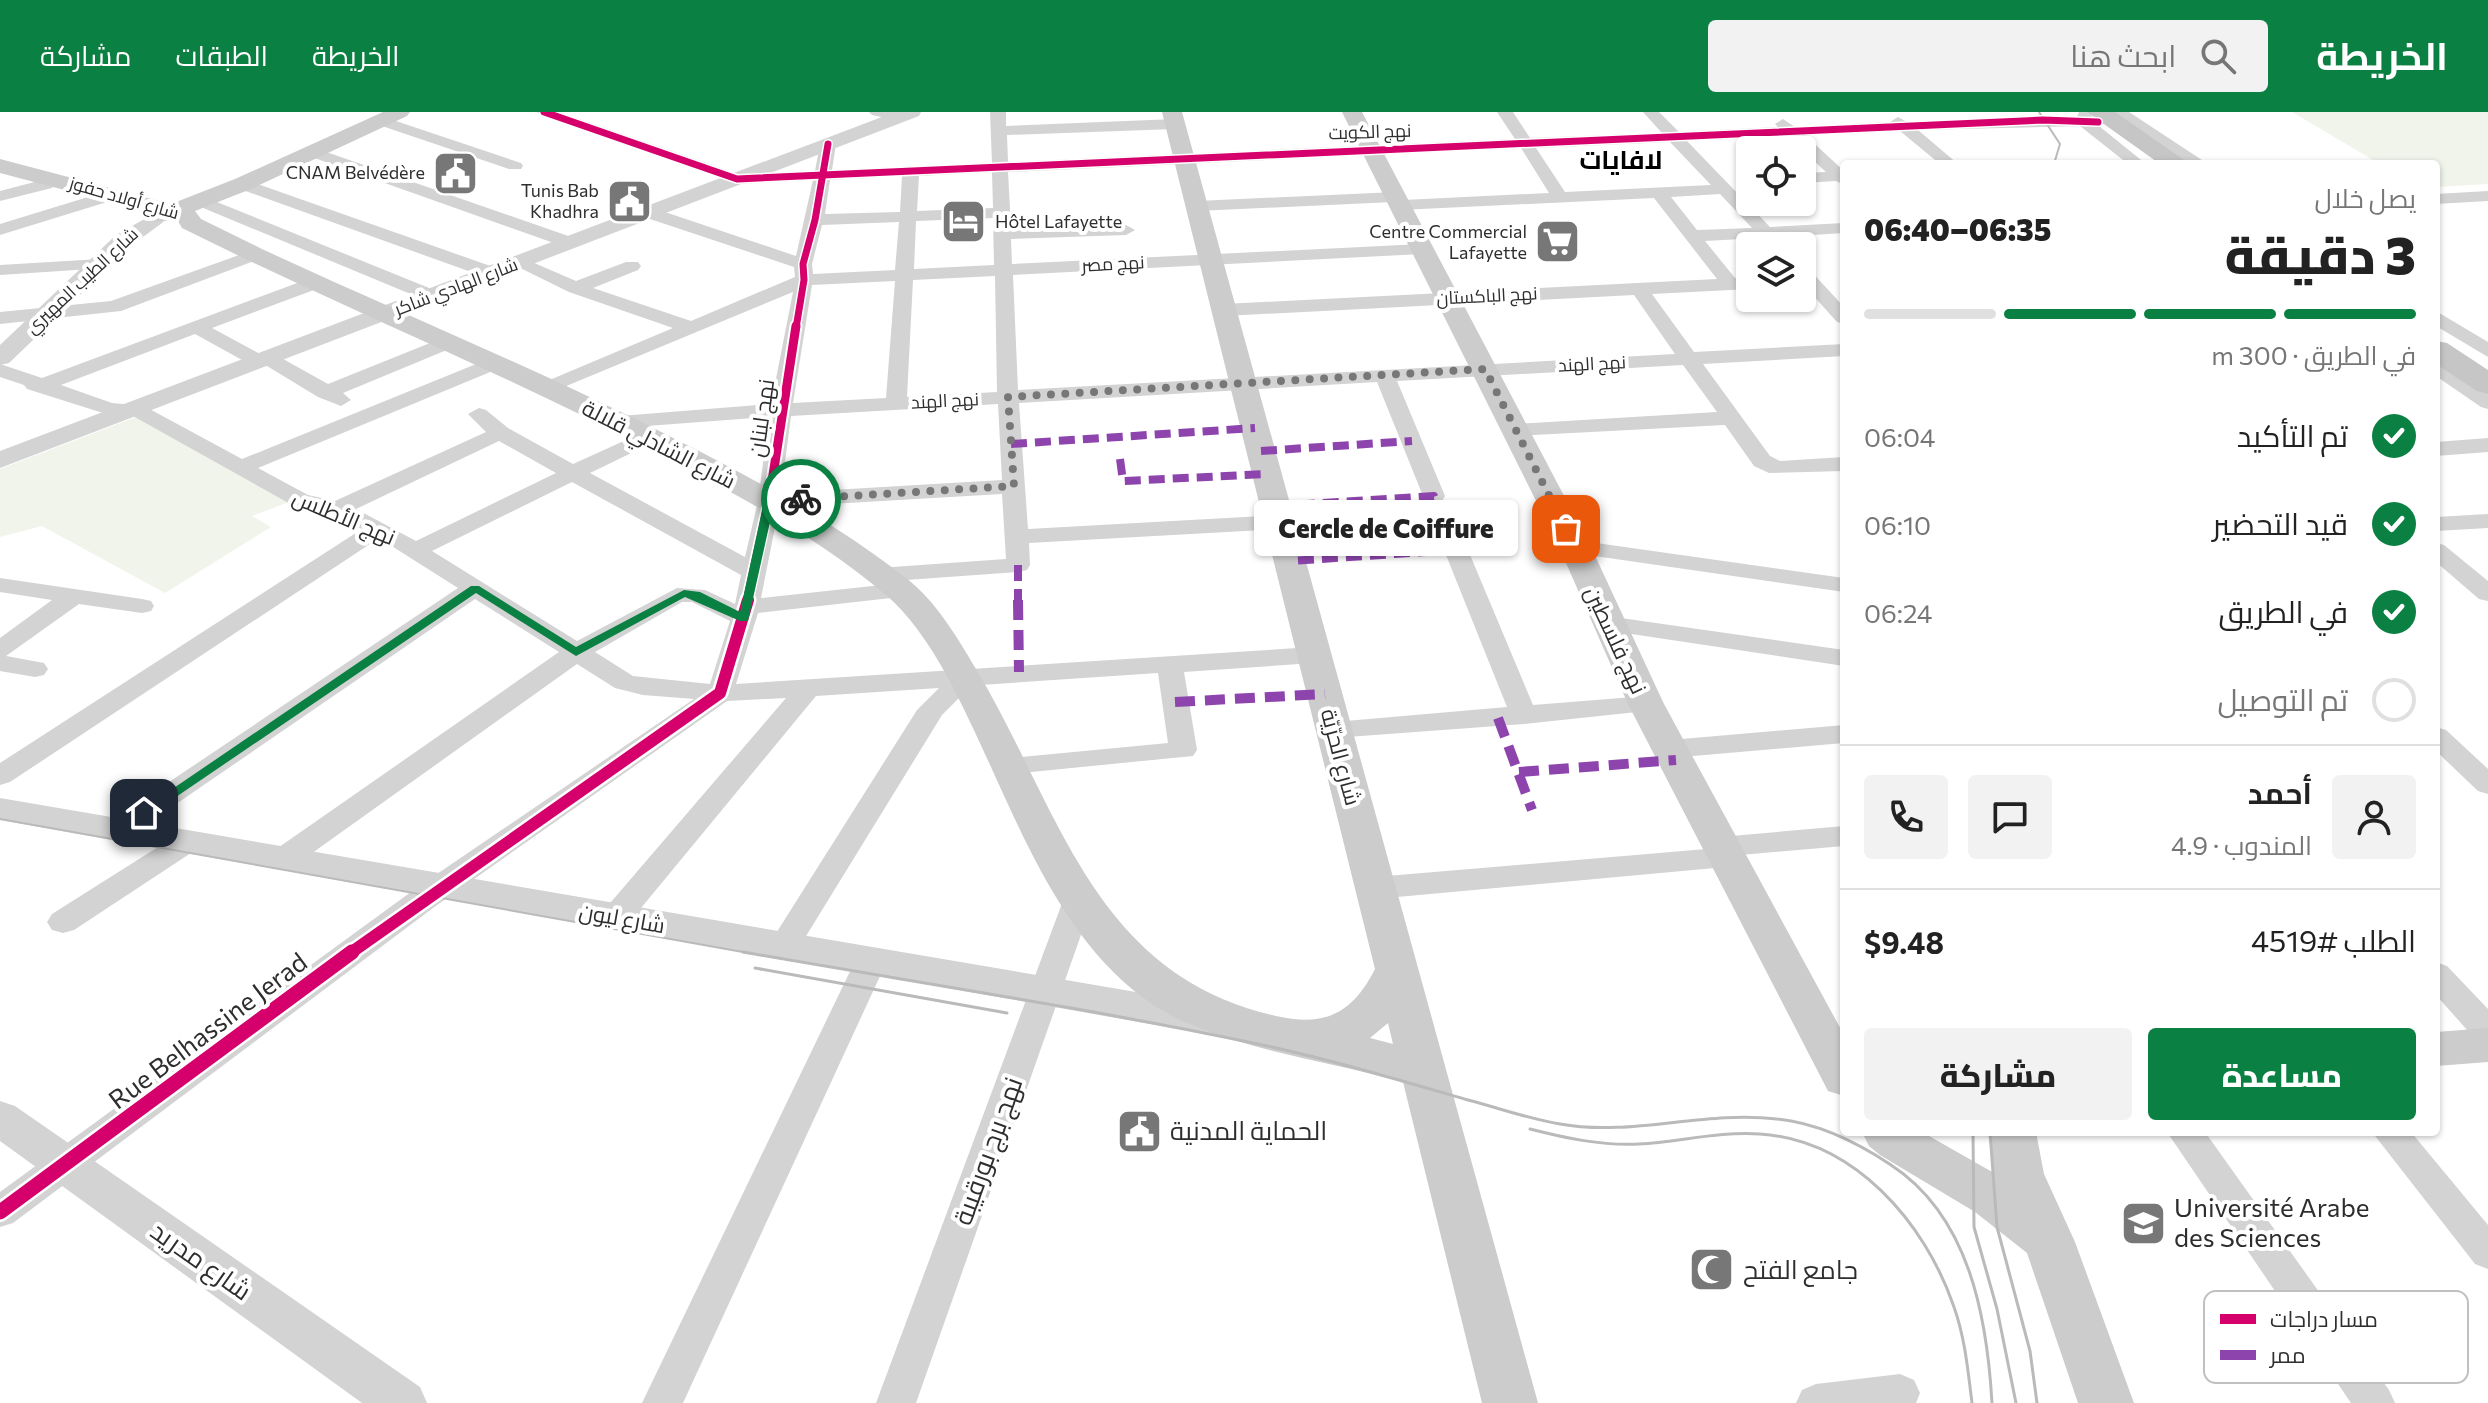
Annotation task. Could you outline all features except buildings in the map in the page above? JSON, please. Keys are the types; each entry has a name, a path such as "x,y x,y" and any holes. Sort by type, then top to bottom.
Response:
{"main road":[{"name":"نهج فلسطين","path":"1352,112 1575,547 1607,624 1646,704 1840,1071"},
{"path":"2092,115 2154,160"},
{"path":"2092,115 2170,160"},
{"name":"شارع الطيب المهيري","path":"180,213 391,117"},
{"name":"شارع الحرّيّة","path":"1174,118 1510,1403"},
{"name":"شارع أولاد حفوز","path":"0,169 46,184 104,195"},
{"name":"شارع أولاد حفوز","path":"0,169 180,213"},
{"name":"شارع الطيب المهيري","path":"104,195 180,193 251,180"},
{"name":"شارع الشادلي قلالة","path":"180,213 253,255 634,429 769,501 852,554 889,583 937,635 966,680 1061,871 1111,946 1180,1000 1244,1026 1375,1055 1423,1070"},
{"path":"2440,339 2488,370"},
{"path":"2440,353 2488,384"},
{"path":"1290,1036 1316,1035 1359,1026 1378,1009 1396,970"},
{"path":"2440,1049 2488,1045"},
{"path":"1891,1136 1993,1197 2049,1242"},
{"path":"2013,1136 2019,1174 2049,1242 2106,1403"}],"street":[{"path":"544,112 737,179"},
{"path":"877,112 906,114"},
{"path":"1505,112 1561,198"},
{"path":"1651,112 1726,184 1766,232 1840,228"},
{"path":"1771,112 1840,174"},
{"path":"1886,112 1945,160"},
{"name":"شارع الهادي شاكر","path":"0,460 906,114"},
{"path":"2092,115 2134,160"},
{"path":"2092,115 2191,160"},
{"name":"نهج الكويت","path":"737,179 2092,115"},
{"path":"391,117 515,166"},
{"path":"283,859 576,652 684,593 745,613 889,583 1018,565 1008,397 998,122 1174,118"},
{"name":"نهج لبنان","path":"720,693 745,613 769,501 781,410 828,144"},
{"path":"312,152 571,243"},
{"path":"896,403 911,169"},
{"path":"1816,178 1840,177"},
{"path":"251,180 492,273"},
{"path":"0,196 46,184"},
{"path":"1197,206 1561,198 1659,193 1726,184"},
{"path":"1659,193 1692,236 1736,280"},
{"path":"0,230 104,195"},
{"path":"2440,199 2488,196"},
{"path":"180,213 432,296"},
{"name":"شارع الطيب المهيري","path":"0,358 124,240 180,213"},
{"path":"650,213 804,272"},
{"path":"815,220 1001,213"},
{"path":"1002,234 1126,230"},
{"path":"1692,236 1736,234"},
{"name":"نهج مصر","path":"804,272 903,274 1422,249"},
{"path":"0,318 114,307 253,255"},
{"path":"519,263 576,288 693,328"},
{"path":"0,270 100,264"},
{"path":"576,288 632,266"},
{"path":"547,388 693,328 804,272"},
{"path":"0,384 42,385 315,283"},
{"name":"نهج الباكستان","path":"1224,310 1736,284"},
{"path":"1639,289 1762,461 1790,468 1840,464"},
{"path":"1816,289 1840,311"},
{"path":"2440,320 2488,351"},
{"path":"198,328 368,414"},
{"path":"325,393 447,343"},
{"name":"نهج الهند","path":"634,429 781,410 1840,350"},
{"path":"243,466 493,364"},
{"name":"نهج الأطلس","path":"0,370 115,410 137,410 300,500 337,509 379,528 632,685 720,693 966,680 1314,655"},
{"path":"2440,370 2488,403"},
{"path":"1385,376 1434,496"},
{"path":"59,438 81,419 88,402"},
{"path":"479,414 500,433 754,572"},
{"path":"1516,430 1729,418"},
{"path":"416,550 570,472 634,429"},
{"path":"337,509 500,433"},
{"path":"2440,449 2488,445"},
{"path":"769,501 1014,486"},
{"path":"2440,524 2488,521"},
{"path":"1017,537 1279,522"},
{"path":"0,776 379,528"},
{"path":"1575,547 1840,584"},
{"path":"1456,550 1524,716"},
{"path":"2440,553 2488,594"},
{"path":"0,585 142,606"},
{"path":"118,830 475,588"},
{"path":"0,650 74,596"},
{"path":"1607,624 1840,657"},
{"path":"0,663 35,669"},
{"path":"1010,765 1183,750 1170,663"},
{"path":"784,946 931,710 966,680"},
{"path":"616,917 808,689"},
{"path":"443,886 720,693"},
{"path":"1334,730 1646,704"},
{"path":"1670,749 1840,734"},
{"path":"2440,740 2488,785"},
{"name":"شارع ليون","path":"0,809 1244,1026"},
{"path":"1375,888 1723,852 1840,837"},
{"path":"63,922 187,842"},
{"name":"Rue Belhassine Jerad","path":"0,1212 443,886"},
{"name":"نهج برج بورقيبة","path":"896,1403 1079,898"},
{"path":"662,1403 871,961"},
{"path":"2440,978 2488,1031"},
{"name":"شارع مدريد","path":"0,1118 402,1403"},
{"path":"2188,1136 2296,1291"},
{"path":"2393,1136 2488,1253"},
{"path":"2361,1383 2375,1403"},
{"path":"1816,1403 1900,1393"}],"shaded area":[{"path":"2292,112 2488,112 2488,184 2440,187 2440,160 2373,160"},
{"path":"136,417 289,502 252,516 271,527 165,593 42,526 0,537 0,469"}],"tram line":[{"path":"2039,112 2060,144 2055,160"},
{"path":"0,819 754,954"},
{"path":"743,952 1065,1007 1258,1044 1560,1124 1614,1127 1750,1117 1792,1121 1822,1130 1865,1149 1891,1165 1918,1186 1939,1211 1969,1270 1985,1336 1992,1403"},
{"path":"755,968 1007,1013"},
{"path":"1530,1129 1611,1144 1760,1134 1794,1140 1826,1152 1855,1169 1905,1216 1941,1275 1961,1331 1972,1403"},
{"path":"1973,1136 1974,1227 1997,1309 2016,1403"},
{"path":"1990,1136 1997,1227 2030,1351 2037,1403"}],"marked path":[{"path":"1011,444 1255,428"},
{"path":"1261,451 1412,441"},
{"path":"1120,459 1123,481 1267,474"},
{"path":"1275,506 1434,496 1456,550 1290,561"},
{"path":"1018,565 1019,672"},
{"path":"1175,702 1325,694"},
{"path":"1498,718 1532,810"},
{"path":"1519,772 1676,760"}],"cycle path":[{"path":"544,112 737,179 2043,120 2098,122"},
{"path":"0,1212 426,897 720,693 744,618 769,501 804,280 803,264 815,220 828,144"}],"way so far":[{"path":"801,499 1014,486 1008,397 1485,369 1566,529"}],"place":[{"name":"CNAM Belvédère","path":"456,173"},
{"name":"Tunis Bab Khadhra","path":"630,201"},
{"name":"Hôtel Lafayette","path":"964,222"},
{"name":"Centre Commercial Lafayette","path":"1558,242"},
{"name":"Cercle de Coiffure","path":"1566,529"},
{"name":"الحماية المدنية","path":"1139,1131"},
{"name":"Université Arabe des Sciences","path":"2143,1223"},
{"name":"جامع الفتح","path":"1712,1270"}],"district":[{"name":"لافايات","path":"1621,160"}],"route":[{"path":"144,813 475,588 576,652 684,593 696,595 744,618 769,501 801,499"}]}
